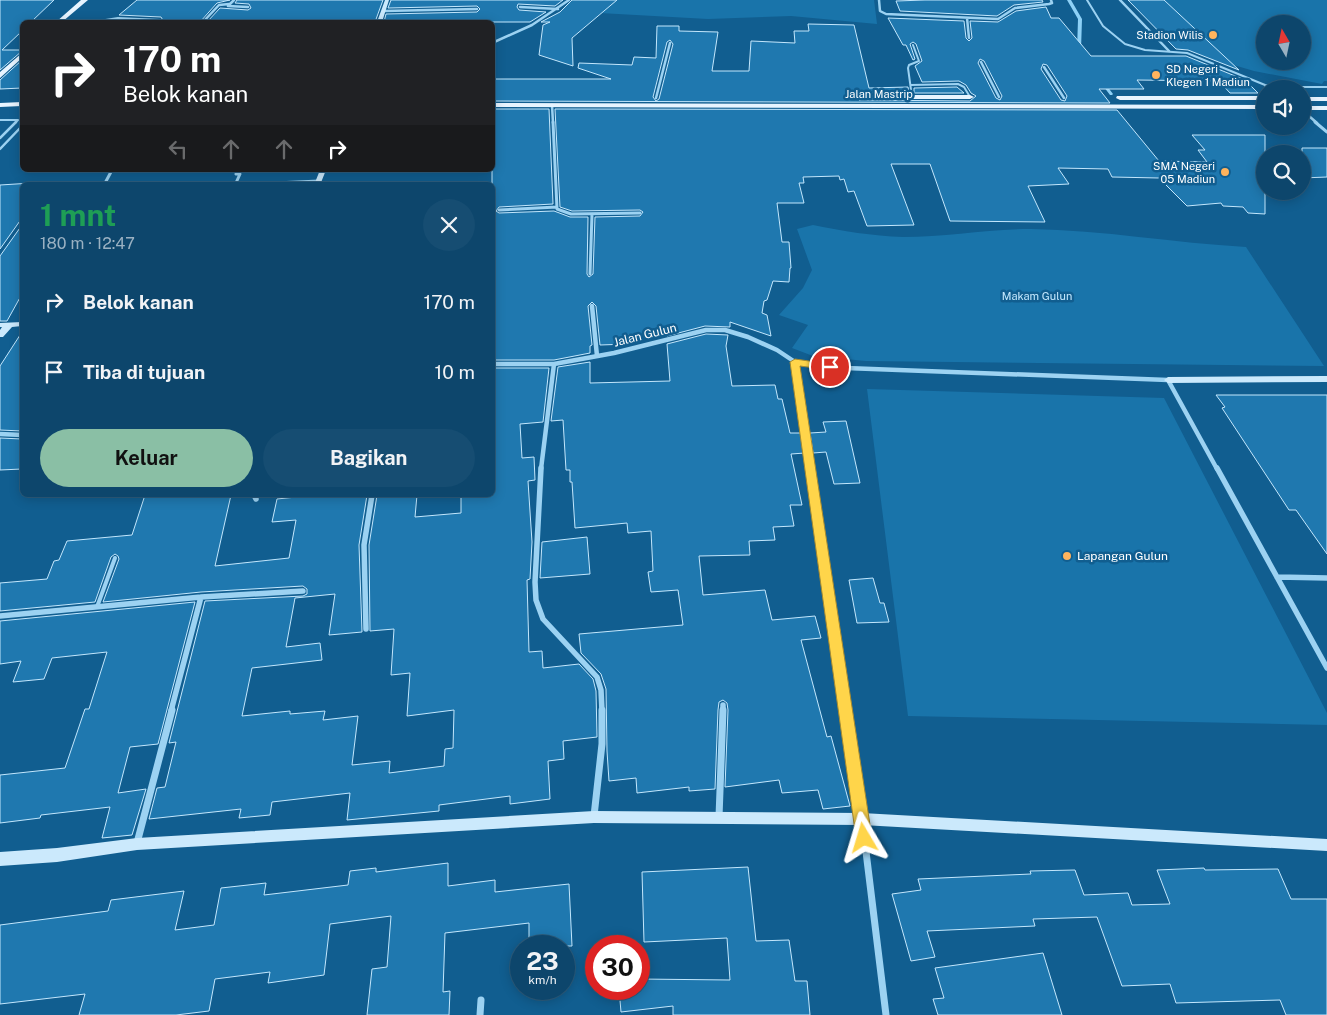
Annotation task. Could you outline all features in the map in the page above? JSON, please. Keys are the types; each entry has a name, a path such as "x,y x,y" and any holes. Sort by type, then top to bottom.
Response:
{"main road":[{"path":"61,20 85,0"},
{"path":"0,76 20,57"},
{"name":"Jalan Mastrip","path":"495,97 1256,108"},
{"name":"Jalan Mastrip","path":"495,105 738,101 766,97"},
{"name":"Jalan Mastrip","path":"854,97 978,97"},
{"path":"987,98 1008,98"},
{"path":"1054,98 1077,98"},
{"path":"1109,98 1256,98"},
{"path":"1311,99 1327,99"},
{"path":"0,104 20,104"},
{"path":"1311,109 1327,108"}],"street":[{"path":"229,4 234,0"},
{"path":"380,20 387,0"},
{"path":"878,0 880,11 886,14 967,18 1001,18 1015,8 1050,4 1052,3 1051,0"},
{"path":"1120,0 1169,51"},
{"path":"495,42 532,25 568,1"},
{"path":"205,20 219,4 248,7"},
{"path":"520,7 560,8"},
{"path":"384,11 477,9"},
{"path":"967,18 969,38"},
{"path":"656,98 670,43"},
{"path":"981,62 999,98"},
{"path":"1044,67 1064,98"},
{"path":"552,105 558,211 592,214 640,213"},
{"path":"1311,117 1327,132"},
{"path":"236,172 236,174 240,174 236,182"},
{"path":"499,210 557,207"},
{"path":"590,274 592,214"},
{"path":"592,306 597,356"},
{"path":"0,335 4,325 20,324"},
{"name":"Jalan Gulun","path":"495,364 554,364 597,356 695,332 718,329 748,336 777,350 795,362"},
{"path":"886,1015 862,819 795,362 819,367 1168,380 1327,379"},
{"path":"554,364 542,454 534,582 536,600 543,619 597,677 601,687 603,711 594,817"},
{"path":"1168,380 1327,668"},
{"path":"0,434 20,435"},
{"path":"366,629 364,545 372,497"},
{"path":"1277,577 1327,578"},
{"path":"0,616 201,596 303,591"},
{"path":"136,844 201,596"},
{"path":"718,818 722,705"},
{"path":"0,859 57,855 136,844 594,817 862,819 1327,844"},
{"path":"480,1015 481,1000"}],"lane":[{"path":"1087,0 1104,28 1114,39 1143,50 1169,51 1192,55 1256,83"},
{"path":"100,20 141,18 161,20"},
{"path":"912,45 919,61 909,65 912,97"},
{"path":"911,85 958,84 964,87 970,97"},
{"path":"1311,87 1327,87"},
{"path":"0,120 18,120"},
{"path":"0,138 18,120"},
{"path":"0,149 20,128"},
{"path":"97,607 115,558"}],"green space":[{"path":"600,0 874,0 877,24 791,16 708,19 600,13"},
{"name":"Stadion Wilis","path":"1128,0 1327,0 1327,81 1324,81 1322,84 1311,82 1311,80 1301,80 1254,71 1203,56 1189,47 1173,46"},
{"name":"Makam Gulun","path":"813,225 880,236 935,236 1031,229 1112,234 1246,247 1324,366 866,361 813,356 792,348 808,325 779,315 803,288 812,270 797,229"},
{"name":"Lapangan Gulun","path":"867,389 1164,398 1327,713 1327,725 908,716"}],"building":[{"path":"0,0 54,0 33,20 20,20 20,33 2,50 20,50 20,53 0,70"},
{"path":"137,0 230,0 217,3 202,20 163,20 161,17 119,15"},
{"path":"237,0 383,0 376,20 209,20 220,8 248,10 251,8 249,4 235,3"},
{"path":"391,0 563,0 555,6 518,4 519,10 546,12 530,22 495,22 495,20 384,20 386,14 477,12 480,9 477,6 388,8"},
{"path":"572,0 617,0 572,38 573,66 539,55 543,25 550,22 541,22 560,12"},
{"path":"1042,0 1043,2 1014,5 997,16 900,11 896,1"},
{"path":"1128,0 1164,0 1239,70 1188,50 1176,49"},
{"path":"1046,7 1051,18 1059,18 1091,56 1186,56 1245,80 1256,93 1230,93 1219,81 1137,80 1144,89 1099,89 1110,103 495,101 495,79 611,79 578,68 579,63 632,65 634,57 656,58 657,26 679,26 679,31 718,32 712,71 749,71 751,41 795,43 794,31 809,31 808,24 854,25 869,88 908,87 909,93 860,93 858,95 859,100 970,101 976,96 971,93 966,85 959,81 922,82 915,66 922,61 916,44 913,42 910,44 915,59 913,60 906,45 903,45 888,18 964,21 966,38 969,41 972,38 970,21 998,22 1016,11","holes":["670,40 673,44 659,99 656,101 653,97 667,42","980,59 984,61 1002,96 1000,100 996,98 978,63","1043,64 1047,65 1067,96 1065,101 1061,100 1041,69"]},
{"path":"20,62 20,88 0,89 0,80"},
{"path":"957,87 964,93 914,93 914,88"},
{"path":"495,109 549,109 553,204 499,207 496,211 499,213 554,211 570,217 588,217 587,274 589,277 593,274 595,217 640,216 643,212 640,210 572,211 560,207 555,109 1117,110 1159,161 1207,162 1198,150 1205,150 1192,135 1265,135 1265,145 1256,145 1256,200 1265,200 1265,214 1248,213 1243,207 1223,206 1221,203 1187,206 1159,178 1112,177 1108,169 1058,168 1069,184 1028,186 1045,222 950,221 930,164 891,164 914,225 867,226 854,191 848,192 844,179 840,180 839,176 803,177 804,183 799,183 804,203 777,203 782,242 789,242 791,268 789,282 773,281 767,300 764,301 762,313 767,315 771,336 730,322 730,327 705,326 667,336 667,334 628,335 628,344 600,345 596,306 592,302 588,306 592,345 590,346 590,353 554,360 495,360 495,182 492,182 492,172 495,172"},
{"path":"1311,148 1327,148 1327,177 1311,178"},
{"path":"20,184 20,221 0,249 0,185"},
{"path":"20,228 20,298 7,321 0,321 0,256"},
{"path":"706,334 728,335 726,346 732,386 775,385 778,399 782,399 790,433 802,433 805,453 791,454 802,505 790,505 794,526 773,527 775,540 749,541 750,555 699,556 703,595 765,590 772,620 815,616 821,638 801,640 827,737 831,736 850,806 823,809 818,790 782,793 779,780 725,787 728,710 727,703 723,700 719,702 718,710 715,789 689,791 689,787 637,793 636,778 609,781 606,689 601,674 581,653 579,634 683,625 678,590 651,592 648,572 653,571 651,531 628,533 627,523 575,528 572,482 570,482 570,470 566,470 563,420 551,421 558,367 590,362 590,383 670,381 667,344"},
{"path":"20,335 20,431 0,430 0,366"},
{"path":"495,368 549,368 543,422 520,424 522,458 534,457 535,480 528,481 532,542 530,579 527,580 529,652 542,651 543,668 579,664 593,679 596,691 597,737 563,741 564,759 548,761 550,799 510,804 510,796 439,805 439,811 347,820 350,793 272,802 270,815 239,818 241,809 149,819 157,788 165,787 176,742 169,743 205,601 303,596 307,594 307,589 303,586 201,592 103,602 119,559 115,554 111,557 95,602 0,611 0,583 47,579 54,561 59,560 67,541 132,535 144,497 231,497 215,566 289,558 296,520 272,522 277,499 296,497 367,497 359,545 362,632 329,635 335,594 295,598 286,647 320,643 322,660 252,668 242,716 290,711 290,714 325,711 323,720 358,716 352,765 390,761 389,773 444,766 445,749 453,748 454,710 407,716 410,673 391,675 394,629 370,631 369,545 377,497 417,497 415,517 461,513 461,497 495,497"},
{"path":"1216,395 1327,395 1327,554 1296,510 1289,510 1222,408 1225,407"},
{"path":"846,421 860,483 834,484 826,452 813,453 810,433 826,432 823,422"},
{"path":"0,438 20,439 20,469 0,470"},
{"path":"587,537 590,574 540,578 542,542"},
{"path":"873,578 880,603 884,603 889,622 857,623 849,580"},
{"path":"195,602 158,744 130,747 118,793 146,789 132,835 102,838 110,807 41,815 40,818 0,823 0,775 65,768 85,709 89,709 107,652 52,658 44,679 13,682 21,661 0,664 0,621"},
{"path":"448,863 448,886 495,880 495,892 569,884 571,935 529,935 529,923 445,933 443,992 450,991 449,1015 367,1015 372,969 387,967 391,916 330,924 324,975 268,983 270,972 215,979 209,1011 176,1015 79,1015 85,994 0,1004 0,925 108,911 111,900 184,891 175,930 214,925 221,888 266,883 264,895 348,885 350,871 376,868 376,872"},
{"path":"748,867 756,941 789,940 795,981 807,981 810,1015 673,1015 673,1006 621,1012 620,1000 650,1000 650,979 730,980 727,938 650,942 650,935 644,935 642,872"},
{"path":"1204,868 1205,870 1278,869 1291,899 1327,899 1327,1015 1286,1015 1280,1000 1176,1003 1170,984 1122,986 1097,917 1033,919 1035,926 927,931 935,957 911,961 892,894 921,890 918,879 1031,874 1030,871 1075,870 1084,895 1128,893 1132,905 1170,904 1157,870"},
{"path":"1043,953 1062,1015 938,1015 933,999 944,998 935,968"}],"waterway":[{"path":"1069,0 1080,19 1079,50"},
{"path":"1103,83 1111,94"}],"place":[{"name":"Stadion Wilis","path":"1213,35"},
{"name":"SD Negeri Klegen 1 Madiun","path":"1156,75"},
{"name":"SMA Negeri 05 Madiun","path":"1225,172"},
{"name":"Lapangan Gulun","path":"1067,556"}],"route":[{"path":"830,367 819,367 795,362 864,838"}]}
